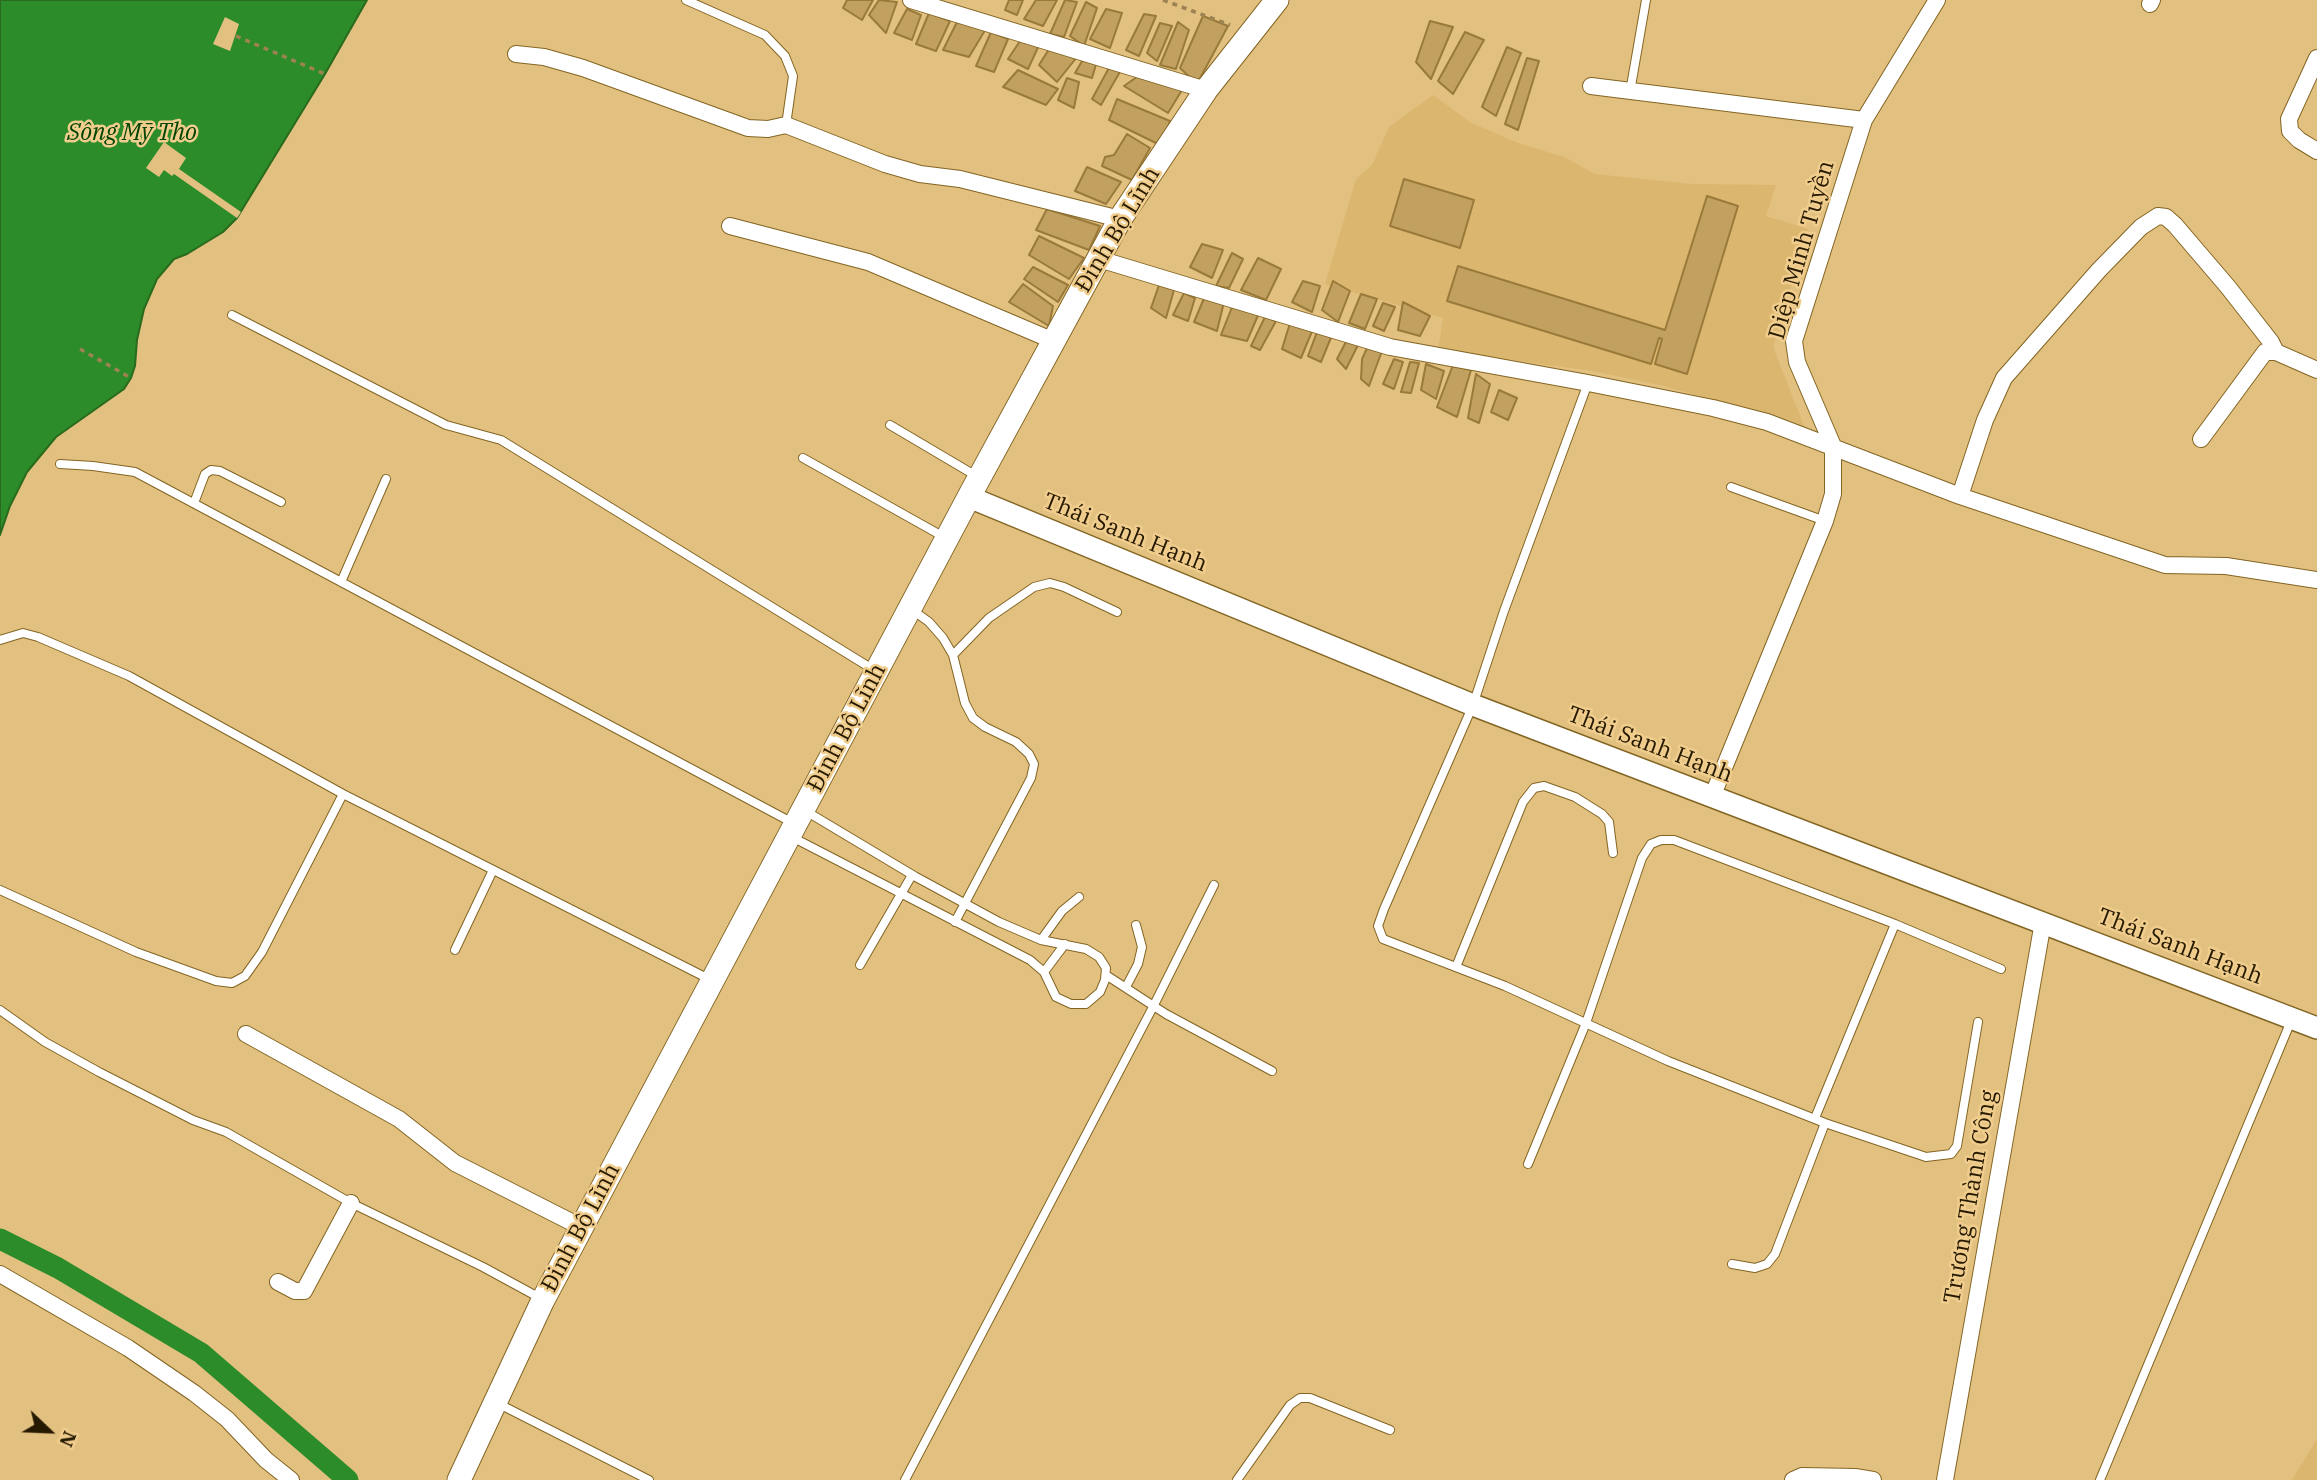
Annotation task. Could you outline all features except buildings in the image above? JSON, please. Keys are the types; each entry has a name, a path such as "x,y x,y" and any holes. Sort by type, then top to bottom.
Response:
{"main road":[{"name":"Đinh Bộ Lĩnh","path":"459,1480 543,1300 581,1227 974,487 1120,219 1206,90 1277,0"}],"street":[{"path":"911,0 1206,90"},
{"name":"Diệp Minh Tuyền","path":"1712,797 1825,521 1833,494 1833,446 1797,362 1794,341 1864,120 1937,0"},
{"path":"516,54 544,57 583,68 748,128 768,129 786,125 885,164 920,174 960,179 1120,219"},
{"path":"2317,58 2289,119 2290,131 2317,151"},
{"path":"1591,86 1864,120"},
{"path":"1960,496 1985,420 2004,378 2099,270 2141,228 2158,216 2166,217 2175,225 2228,287 2276,352"},
{"path":"730,226 868,262 1054,341"},
{"path":"1099,259 1390,347 1588,383 1713,408 1767,422 1960,496 2165,565 2226,566 2317,580"},
{"path":"2201,439 2265,352 2276,352 2317,370"},
{"name":"Thái Sanh Hạnh","path":"974,487 1473,705 2317,1028"},
{"name":"Trương Thành Công","path":"1945,1480 2043,922"},
{"path":"246,1034 398,1119 455,1163 581,1227"},
{"path":"278,1282 295,1291 304,1291 351,1203"},
{"path":"0,1274 128,1348 194,1393 227,1419 266,1460 291,1480"},
{"path":"1793,1480 1802,1476 1874,1480"}],"lane":[{"path":"686,0 765,35 785,55 793,76 786,125"},
{"path":"1630,92 1647,0"},
{"path":"232,315 446,425 501,440 876,672"},
{"path":"1588,383 1512,588 1473,705 1378,926 1384,939 1505,986 1668,1061 1825,1123 1926,1157 1951,1154 1957,1146 1978,1022"},
{"path":"890,425 974,487"},
{"path":"803,458 947,539"},
{"path":"60,464 135,472 796,823 912,875 999,922 1041,940 1086,949 1098,957 1105,968 1106,975 1100,992 1086,1004 1071,1004 1056,997 1044,972 1030,960 903,894 796,823"},
{"path":"194,503 205,474 211,470 220,471 281,502"},
{"path":"341,582 386,479"},
{"path":"1731,487 1825,521"},
{"path":"953,655 989,618 1034,587 1050,583 1064,587 1117,611"},
{"path":"910,608 929,622 953,655 965,703 973,718 1016,742 1030,754 1034,764 1031,778 955,922"},
{"path":"0,640 23,633 38,637 128,676 344,794 712,981"},
{"path":"1456,967 1523,802 1534,788 1544,786 1575,797 1602,814 1609,822 1613,853"},
{"path":"0,890 136,952 216,981 232,983 245,976 262,952 344,794"},
{"path":"1528,1164 1586,1023 1642,858 1651,844 1661,839 1674,840 1895,924 2001,969"},
{"path":"455,950 493,870"},
{"path":"860,965 912,875"},
{"path":"905,1480 1214,885"},
{"path":"1041,940 1062,911 1079,897"},
{"path":"1815,1118 1895,924"},
{"path":"1126,987 1138,964 1142,947 1136,925"},
{"path":"1044,972 1065,944"},
{"path":"1106,975 1166,1014 1272,1071"},
{"path":"0,1010 45,1042 99,1073 193,1119 226,1132 351,1203 483,1266 543,1300"},
{"path":"2100,1480 2292,1017"},
{"path":"1732,1264 1755,1268 1767,1264 1775,1254 1825,1123"},
{"path":"1237,1480 1290,1405 1300,1398 1310,1398 1391,1430"},
{"path":"496,1403 649,1480"}],"path":[{"path":"1163,0 1251,33"},
{"path":"236,36 326,74"},
{"path":"80,349 131,378"}],"shaded area":[{"path":"1433,95 1470,122 1518,143 1564,157 1595,174 1692,184 1776,185 1766,216 1808,229 1773,347 1806,431 1775,416 1659,385 1592,371 1438,350 1443,318 1325,284 1356,179 1372,165 1389,127"},
{"path":"2317,1439 2317,1480 2292,1480"}],"water":[{"name":"Sông Mỹ Tho","path":"0,0 367,0 237,218 223,232 174,259 157,279 144,309 135,366 124,389 56,437 27,472 10,506 0,535"}],"pier":[{"path":"225,17 239,24 230,51 213,44"},
{"path":"164,142 186,158 179,169 241,212 237,218 174,174 172,176 164,170 159,177 146,168"}],"waterway":[{"path":"0,1239 58,1268 201,1353 348,1480"}]}
